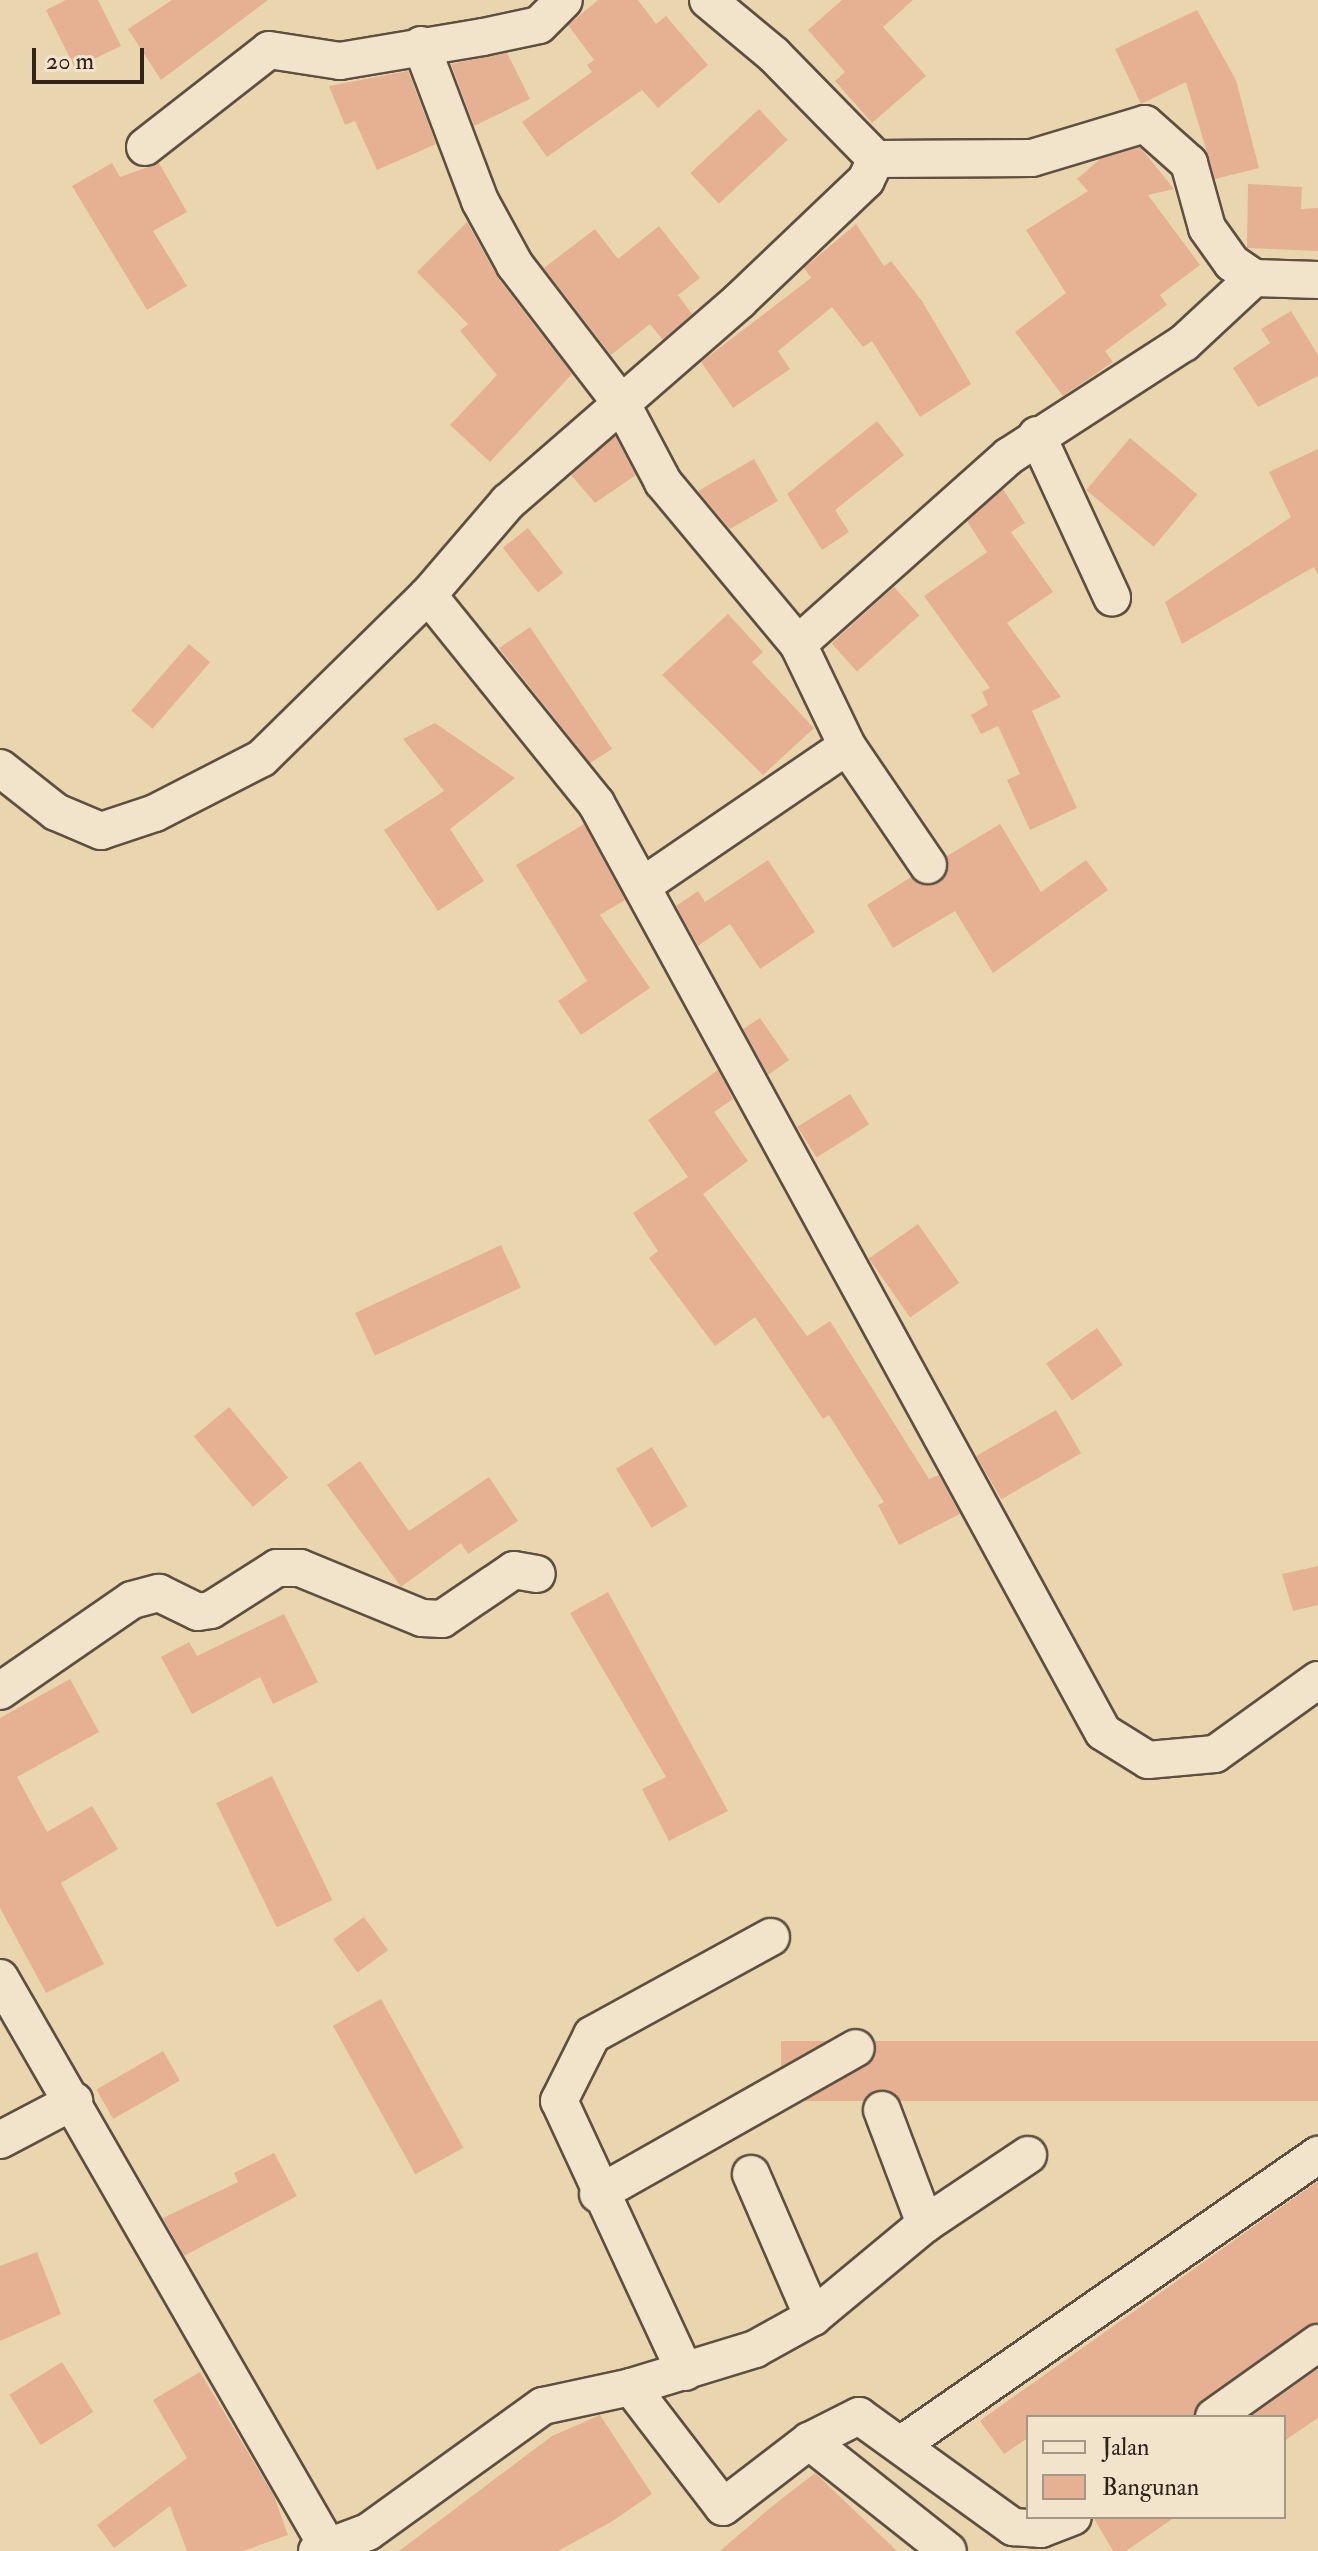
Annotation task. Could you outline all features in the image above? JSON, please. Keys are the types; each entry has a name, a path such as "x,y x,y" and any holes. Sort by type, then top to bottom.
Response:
{"street":[{"path":"145,147 269,50 340,61 539,25 564,0"},
{"path":"708,0 773,54 876,159 1032,158 1145,124 1189,163 1207,228 1254,278"},
{"path":"421,45 494,230 546,311 623,406 663,482 798,644 847,746 928,865"},
{"path":"0,768 56,812 101,831 155,813 290,737 428,595 508,502 623,406 843,203 876,159"},
{"path":"798,644 1037,435 1184,343 1254,278 1318,280"},
{"path":"1037,435 1112,597"},
{"path":"428,595 596,803 1103,1732 1148,1760 1215,1754 1318,1680"},
{"path":"642,886 847,746"},
{"path":"0,1691 132,1600 159,1593 198,1612 211,1610 277,1568 300,1568 422,1618 442,1619 502,1576 537,1574"},
{"path":"685,2372 598,2194 559,2101 592,2035 771,1937"},
{"path":"0,1978 74,2101 322,2548 375,2541 543,2406 631,2387 755,2349 813,2317 925,2224 1028,2155"},
{"path":"598,2194 856,2048"},
{"path":"0,2140 74,2101"},
{"path":"882,2110 925,2224"},
{"path":"902,2444 1318,2155"},
{"path":"751,2174 813,2317"},
{"path":"1217,2415 1318,2343"},
{"path":"631,2387 723,2507 809,2441 859,2416 902,2444 1013,2527 1041,2529 1068,2519"},
{"path":"809,2441 938,2548"}],"building":[{"path":"66,0 98,0 121,46 75,68 46,10"},
{"path":"172,0 268,0 161,80 128,29"},
{"path":"598,0 638,0 656,24 666,16 708,65 658,108 642,90 547,157 522,122 592,72 587,65 594,60 568,25"},
{"path":"842,0 913,0 883,27 926,76 872,123 835,81 845,72 808,30"},
{"path":"1197,10 1236,80 1259,168 1215,179 1186,82 1141,104 1115,49"},
{"path":"507,53 530,99 474,126 451,64"},
{"path":"408,71 436,144 377,170 355,121 345,125 329,86"},
{"path":"759,109 788,140 719,204 690,173"},
{"path":"1140,147 1174,189 1148,195 1200,265 1160,295 1167,305 1105,351 1113,362 1063,396 1015,332 1066,293 1026,230 1088,191 1077,179 1100,159"},
{"path":"112,163 120,177 159,163 187,212 153,231 187,286 147,310 72,186"},
{"path":"1248,184 1302,187 1301,209 1318,208 1318,251 1247,248"},
{"path":"467,222 498,278 572,374 490,462 450,425 497,375 460,331 468,324 417,272"},
{"path":"856,224 884,266 891,261 922,301 971,384 920,417 872,341 863,347 832,307 778,351 790,369 733,408 701,362 811,278 804,268"},
{"path":"659,226 700,278 678,295 692,314 663,340 650,324 611,355 544,268 595,229 618,259"},
{"path":"1291,311 1318,355 1318,376 1258,407 1233,368 1270,343 1261,329"},
{"path":"877,421 904,455 835,510 849,532 822,550 787,494"},
{"path":"615,436 636,475 595,503 571,475"},
{"path":"1130,438 1197,495 1154,547 1086,490"},
{"path":"1318,449 1318,575 1314,567 1182,644 1165,602 1291,517 1269,472"},
{"path":"754,459 778,501 730,529 698,491"},
{"path":"1003,489 1025,523 1011,532 1053,592 1007,623 1061,697 1032,711 1077,808 1030,830 1007,780 1020,774 998,726 981,734 971,715 988,705 982,692 990,688 924,596 987,552 967,521"},
{"path":"528,528 563,573 538,593 503,548"},
{"path":"894,587 919,615 857,671 832,643"},
{"path":"728,614 763,652 752,662 814,728 763,775 662,675"},
{"path":"530,627 612,749 590,763 499,648"},
{"path":"189,644 210,662 152,729 131,710"},
{"path":"435,723 515,778 450,829 484,881 438,911 384,830 444,791 403,739"},
{"path":"584,824 625,900 600,915 650,988 581,1035 558,1001 587,981 516,865"},
{"path":"1000,824 1041,892 1086,860 1108,890 993,973 955,911 893,948 867,905 911,877 939,883 947,856"},
{"path":"768,860 815,932 760,969 730,924 698,946 676,906 698,891 705,902"},
{"path":"760,1018 789,1060 768,1075 743,1029"},
{"path":"718,1070 733,1099 714,1112 748,1161 703,1194 807,1336 830,1321 929,1479 939,1475 960,1514 899,1545 878,1505 884,1502 829,1415 823,1419 755,1317 715,1346 649,1258 658,1251 633,1213 688,1177 648,1120"},
{"path":"850,1094 869,1125 816,1157 797,1127"},
{"path":"918,1224 959,1283 910,1317 869,1258"},
{"path":"501,1245 521,1288 375,1356 355,1313"},
{"path":"1097,1328 1123,1365 1072,1400 1046,1364"},
{"path":"229,1407 288,1477 253,1507 194,1437"},
{"path":"1056,1410 1081,1453 1001,1499 976,1456"},
{"path":"652,1447 688,1506 652,1528 616,1469"},
{"path":"360,1461 409,1531 489,1477 518,1521 468,1554 461,1543 401,1587 327,1485"},
{"path":"1318,1566 1318,1605 1293,1611 1282,1574"},
{"path":"608,1592 728,1811 669,1841 642,1789 666,1777 570,1613"},
{"path":"284,1614 318,1682 273,1704 260,1677 192,1714 161,1657 189,1642 197,1656"},
{"path":"70,1679 99,1732 17,1777 47,1832 92,1806 118,1849 61,1883 104,1964 46,1993 0,1908 0,1718"},
{"path":"272,1776 332,1900 277,1927 216,1803"},
{"path":"364,1917 388,1950 357,1973 333,1939"},
{"path":"381,1999 463,2148 415,2174 333,2026"},
{"path":"781,2041 1318,2041 1318,2101 781,2101"},
{"path":"163,2051 180,2080 113,2119 96,2090"},
{"path":"274,2153 297,2196 184,2256 163,2218 238,2182 234,2173"},
{"path":"1318,2181 1318,2322 1202,2400 1194,2415 1026,2415 1026,2439 1004,2454 980,2421"},
{"path":"37,2252 61,2314 0,2341 0,2266"},
{"path":"62,2362 93,2412 41,2445 9,2395"},
{"path":"1318,2369 1318,2418 1286,2440 1286,2415 1253,2415"},
{"path":"200,2372 274,2496 288,2535 243,2551 187,2551 170,2506 114,2548 97,2525 187,2458 153,2400"},
{"path":"600,2415 652,2494 611,2522 558,2551 399,2551 552,2436"},
{"path":"815,2473 897,2551 720,2551 770,2508"},
{"path":"1094,2519 1172,2519 1126,2551 1113,2551"}]}
